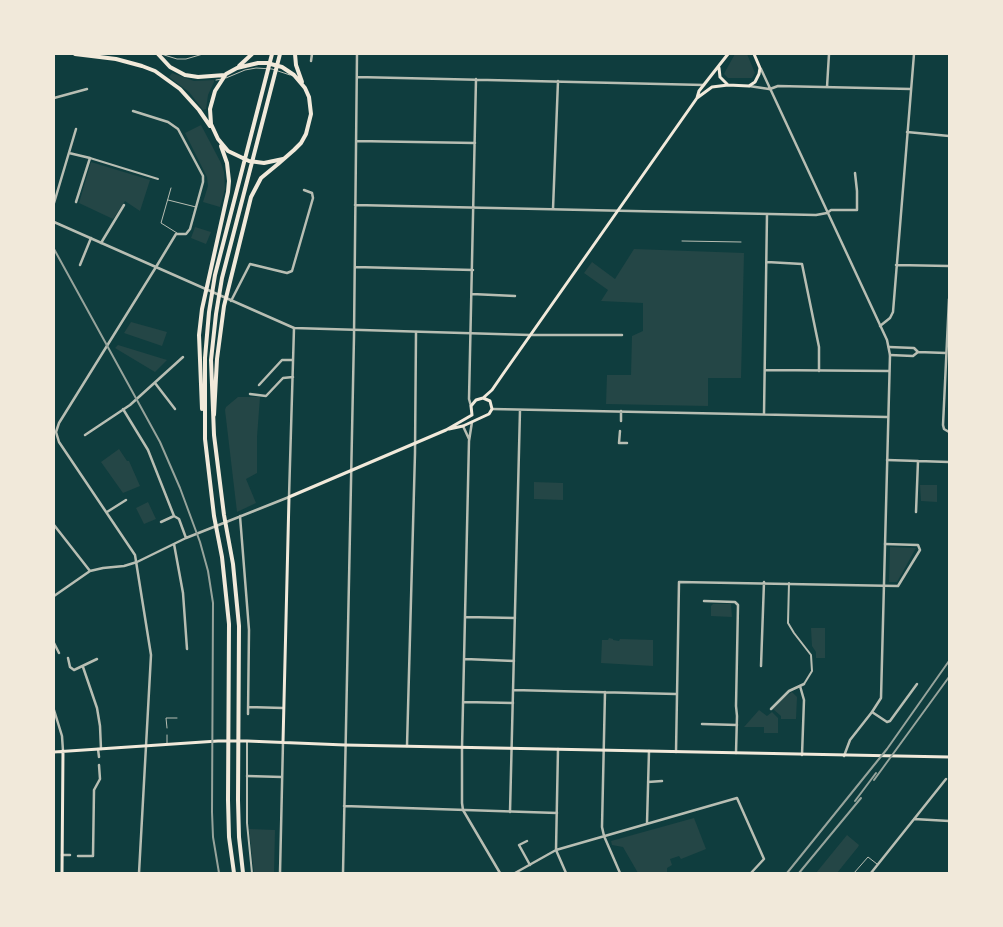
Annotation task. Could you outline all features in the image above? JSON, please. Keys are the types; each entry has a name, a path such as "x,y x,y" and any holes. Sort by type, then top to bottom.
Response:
{"highway":[{"path":"75,54 116,59 142,66 168,80 190,99 214,132 225,156 229,181 228,192 203,300 199,335 204,439 214,516 222,558 229,624 228,800 229,838 234,873"},
{"path":"160,54 170,67 185,75 198,77 226,74 237,68 252,54"},
{"path":"204,439 205,358 213,284 272,54"},
{"path":"243,873 239,837 238,800 239,626 233,564 224,515 214,435 211,360 216,314 231,240 280,54"},
{"path":"214,435 217,358 223,315 237,250 255,187 261,178 301,143 310,125 310,106 296,65 295,54"},
{"path":"237,68 258,63 275,65 288,70 305,88"},
{"path":"214,132 210,116 212,100 217,86 226,74"},
{"path":"218,140 228,151 249,162 264,163 283,159"}],"main road":[{"path":"697,98 699,91 728,54"},
{"path":"472,415 471,406 476,400 483,398 492,390 697,98 709,88 728,85 749,86 758,78 760,68 754,54"},
{"path":"719,67 720,77 728,85"},
{"path":"446,430 463,426 489,414 492,409 490,401 492,390"},
{"path":"483,398 490,401"},
{"path":"472,415 479,418"},
{"path":"283,742 289,497 415,444 446,430 472,415"},
{"path":"54,752 218,741 247,741 462,748 861,757 949,757"},
{"path":"62,873 63,751"}],"street":[{"path":"311,61 312,54"},
{"path":"343,873 354,330 357,54"},
{"path":"827,88 829,54"},
{"path":"880,326 892,316 914,54"},
{"path":"760,68 880,326 889,347 890,355 887,417 882,698 850,740 844,756"},
{"path":"357,77 704,85"},
{"path":"471,406 469,395 476,80"},
{"path":"552,209 558,81"},
{"path":"749,86 762,87 769,90 778,86 911,90"},
{"path":"54,98 87,89"},
{"path":"133,111 168,122 178,129 203,176 204,182 188,232 177,233 56,432 59,442 133,550 137,562 151,655 139,873"},
{"path":"54,203 76,129"},
{"path":"907,132 949,136"},
{"path":"356,141 475,144"},
{"path":"69,152 158,178"},
{"path":"76,202 90,158"},
{"path":"355,205 816,215 827,214 831,210 857,210 855,173"},
{"path":"231,301 250,264 287,273 292,271 313,198 312,193 304,190"},
{"path":"101,243 124,205"},
{"path":"764,414 767,214"},
{"path":"54,222 294,328 531,335 622,335"},
{"path":"80,265 90,238"},
{"path":"766,262 802,264 819,348 819,371"},
{"path":"896,265 949,266"},
{"path":"354,267 473,270"},
{"path":"472,294 515,296"},
{"path":"949,300 943,425 946,431 949,432"},
{"path":"54,596 90,571 137,562 186,538 289,497 294,328"},
{"path":"407,746 416,332"},
{"path":"889,347 914,348 918,352 946,353"},
{"path":"890,355 913,356 918,352"},
{"path":"85,435 124,409 182,357"},
{"path":"259,384 282,360 293,360"},
{"path":"765,370 890,372"},
{"path":"250,394 266,396 282,378 293,377"},
{"path":"155,383 175,409"},
{"path":"469,395 476,400"},
{"path":"124,409 148,450 174,516 178,520 186,538"},
{"path":"492,409 887,417"},
{"path":"510,812 520,410"},
{"path":"621,412 621,421"},
{"path":"472,422 469,440 462,803 463,810 500,873"},
{"path":"463,426 469,440"},
{"path":"620,431 619,443 627,443"},
{"path":"887,460 949,462"},
{"path":"916,512 918,461"},
{"path":"107,512 126,500"},
{"path":"160,522 174,516"},
{"path":"240,516 249,630 248,714"},
{"path":"54,525 90,571"},
{"path":"174,544 183,593 187,649"},
{"path":"676,752 678,584 682,581 898,586 920,550 918,545 885,544"},
{"path":"761,666 764,582"},
{"path":"771,709 783,696 804,684 812,671 811,655 794,634 788,622 788,583"},
{"path":"704,601 736,602 738,605 736,753"},
{"path":"466,617 515,618"},
{"path":"54,643 59,653"},
{"path":"68,658 74,670 97,659"},
{"path":"465,659 514,661"},
{"path":"83,667 97,708 100,726 99,757"},
{"path":"872,712 887,722 890,721 917,684"},
{"path":"800,686 804,700 802,755"},
{"path":"514,690 676,694"},
{"path":"605,692 602,827 620,873"},
{"path":"464,702 513,703"},
{"path":"248,707 283,708"},
{"path":"54,710 61,731 63,751"},
{"path":"702,724 737,725"},
{"path":"247,741 247,823 252,873"},
{"path":"280,873 283,742"},
{"path":"558,749 556,850 566,873"},
{"path":"647,823 649,751"},
{"path":"78,856 93,856 94,790 100,779 99,765"},
{"path":"247,776 282,778"},
{"path":"871,873 946,779"},
{"path":"648,782 662,781"},
{"path":"515,873 556,850 737,798 764,859 751,873"},
{"path":"344,806 557,813"},
{"path":"914,819 949,821"},
{"path":"527,842 519,844 530,865"},
{"path":"62,855 70,855"}],"lane":[{"path":"160,54 186,60 203,54"},
{"path":"216,80 256,68 272,69 290,75"},
{"path":"171,188 161,223 177,233"},
{"path":"168,199 197,207"},
{"path":"682,241 740,242"},
{"path":"167,728 166,718 177,718"},
{"path":"167,735 167,745"},
{"path":"854,873 868,856 878,864"}],"shaded area":[{"path":"735,54 747,54 755,73 752,78 728,78 724,74"},
{"path":"172,73 194,81 214,80 208,95 206,109 203,110 189,92 169,77"},
{"path":"201,125 224,172 225,189 220,207 203,202 208,186 207,177 185,133"},
{"path":"91,162 150,180 140,211 125,201 113,219 79,203"},
{"path":"195,227 211,232 206,244 191,238"},
{"path":"634,249 744,253 741,378 708,378 708,406 606,404 607,375 631,375 632,336 643,331 643,303 601,301 608,290 584,273 592,262 615,279"},
{"path":"131,322 167,332 162,346 124,333"},
{"path":"118,345 167,360 155,372 115,348"},
{"path":"238,397 260,397 257,473 246,479 256,503 237,512 225,410"},
{"path":"119,449 127,461 129,461 140,486 123,493 101,462"},
{"path":"534,482 563,483 563,500 534,499"},
{"path":"920,485 937,485 937,502 921,501"},
{"path":"148,502 156,519 144,524 136,508"},
{"path":"890,547 916,548 897,582 889,582"},
{"path":"713,604 731,604 732,617 711,616 711,606"},
{"path":"811,628 825,628 825,658 816,658 816,652 812,646"},
{"path":"609,638 619,641 620,639 653,640 653,666 601,663 602,640 608,640"},
{"path":"792,692 797,697 796,719 781,719 781,716 773,709"},
{"path":"759,710 767,716 772,712 778,718 778,733 764,733 764,727 744,727"},
{"path":"694,818 706,849 681,859 679,856 670,859 672,865 667,868 667,873 638,873 623,847 612,845 611,841"},
{"path":"249,829 275,830 274,873 254,873"},
{"path":"847,835 859,845 837,873 816,873"}],"railway":[{"path":"54,249 160,442 180,488 200,542 208,571 213,603 212,812 213,837 219,873"},
{"path":"787,873 887,749 949,661"},
{"path":"874,780 949,677"},
{"path":"855,801 876,773"},
{"path":"799,873 861,798"}]}
